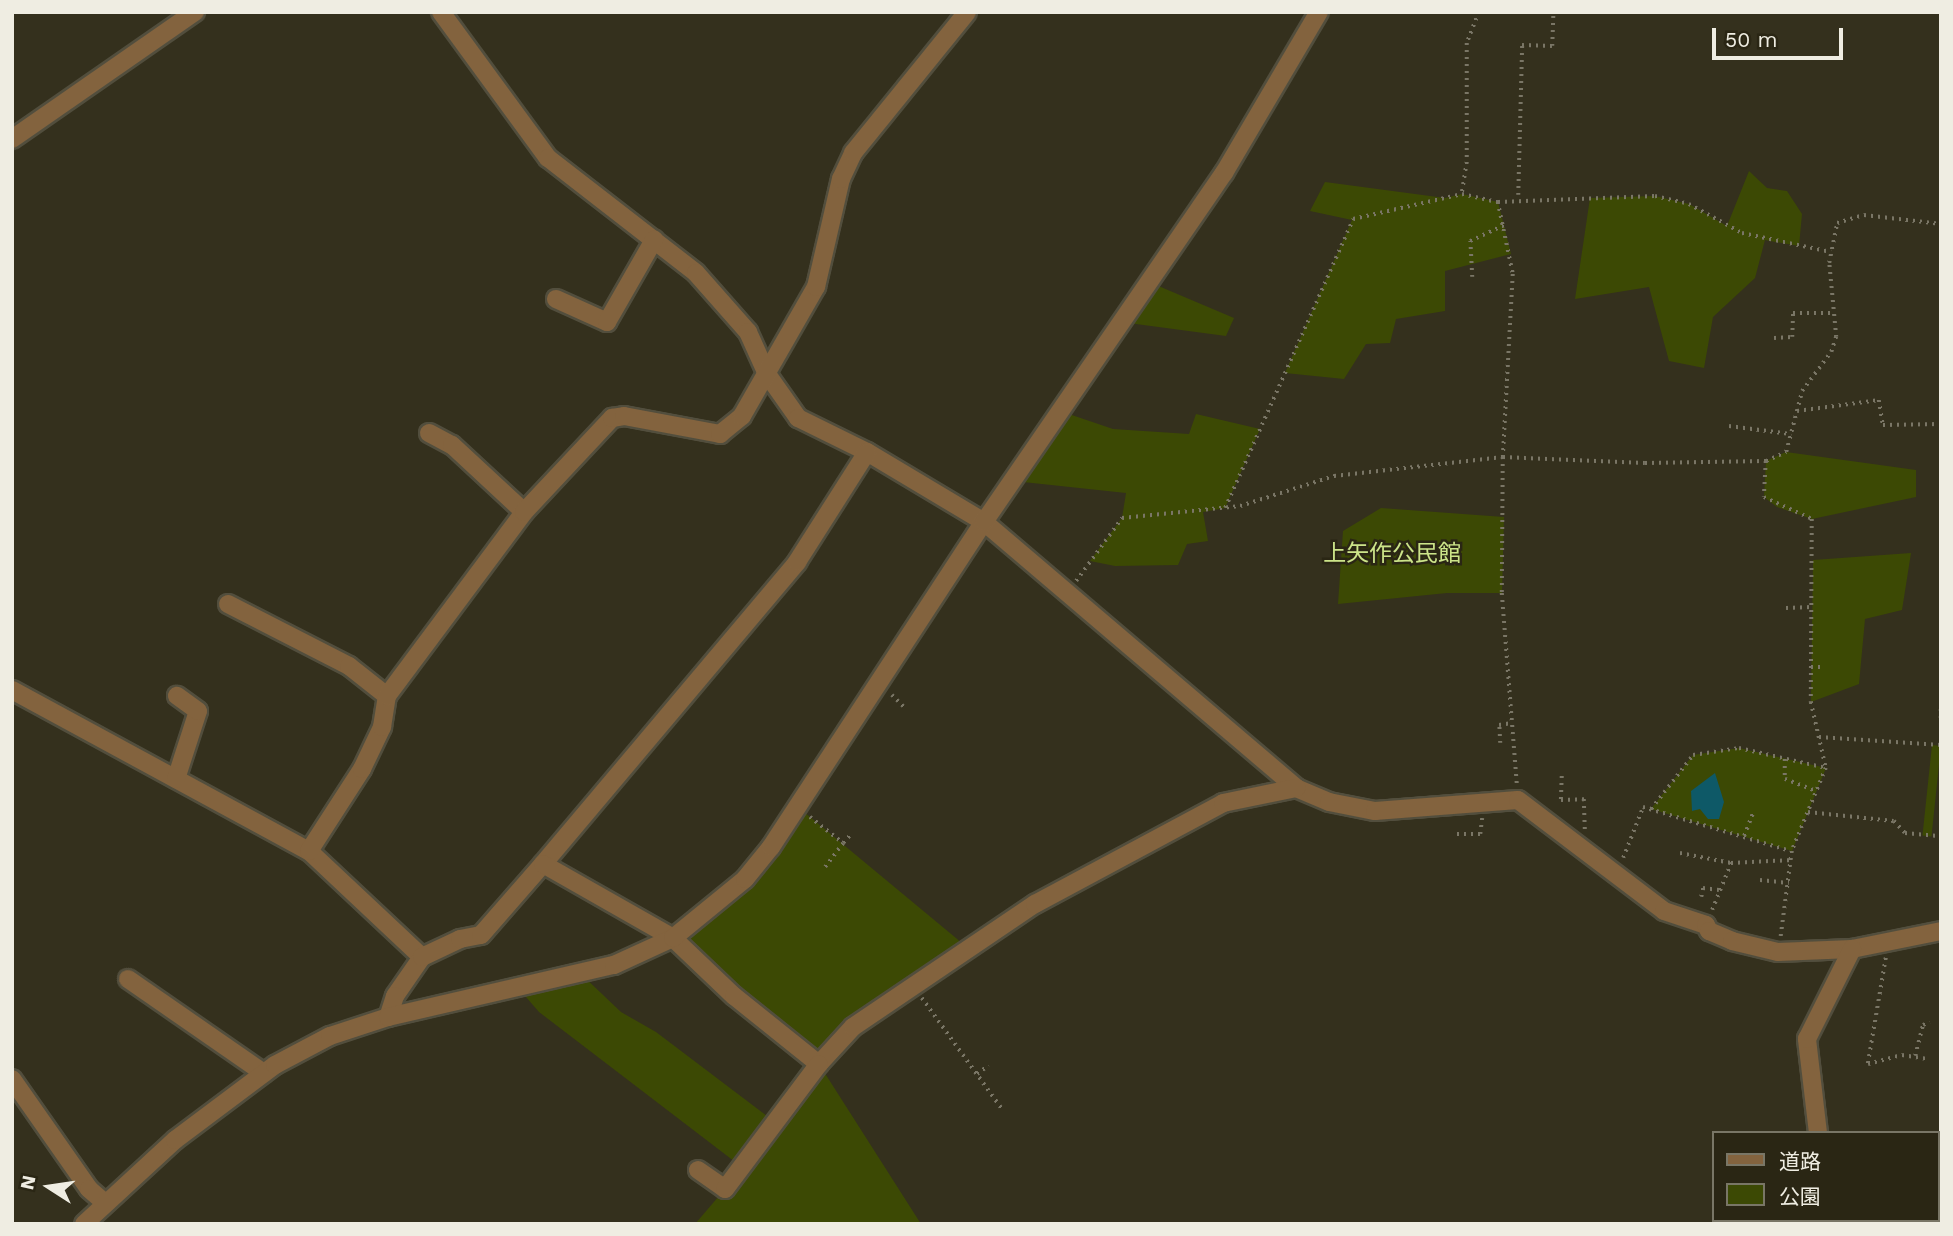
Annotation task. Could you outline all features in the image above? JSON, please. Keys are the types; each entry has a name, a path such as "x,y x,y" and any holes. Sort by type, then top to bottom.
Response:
{"street":[{"path":"12,139 195,12"},
{"path":"441,12 548,158 696,273 748,332 767,374 798,418 867,452 984,522 1296,788 1329,802 1375,811 1518,800 1664,911 1706,925 1709,931 1732,941 1778,952 1852,950 1941,932"},
{"path":"309,852 362,769 382,727 387,696 524,512 612,418 624,416 720,434 742,416 816,287 841,179 853,153 967,12"},
{"path":"84,1224 175,1140 264,1073 330,1036 388,1017 614,965 674,938 745,878 798,807 984,522 1224,173 1319,12"},
{"path":"556,299 607,322 654,240"},
{"path":"429,433 452,444 524,512"},
{"path":"388,1017 395,996 422,957 460,939 481,935 543,864 797,562 867,452"},
{"path":"228,604 349,666 387,696"},
{"path":"12,690 309,852 422,957"},
{"path":"176,779 198,711 177,696"},
{"path":"698,1170 725,1189 819,1064 853,1027 1035,904 1167,830 1223,803 1296,788"},
{"path":"543,864 674,938 734,996 819,1064"},
{"path":"1818,1131 1807,1039 1852,950"},
{"path":"128,979 264,1073"},
{"path":"12,1079 89,1189 105,1203"}],"path":[{"path":"1462,194 1467,162 1467,43 1479,12"},
{"path":"1518,195 1522,45 1552,46 1553,12"},
{"path":"1225,508 1353,219 1462,194 1498,202 1655,197 1689,204 1742,233 1831,252"},
{"path":"1498,202 1511,254 1513,306 1503,457 1503,628 1518,800"},
{"path":"1069,592 1122,518 1225,508 1334,476 1503,457 1645,463 1766,461 1786,452 1802,391 1831,352 1836,337 1831,252 1837,223 1864,215 1941,224"},
{"path":"1472,277 1470,241 1504,225"},
{"path":"1774,338 1792,337 1793,313 1834,313"},
{"path":"1797,411 1879,400 1883,425 1941,424"},
{"path":"1728,426 1791,434"},
{"path":"1766,461 1764,497 1812,519 1811,702 1826,768 1791,851 1793,860 1778,952"},
{"path":"1786,608 1812,607"},
{"path":"1811,667 1820,667"},
{"path":"1941,709 1941,720"},
{"path":"1500,743 1499,725 1511,723"},
{"path":"1819,737 1941,745"},
{"path":"1651,809 1693,755 1739,748 1826,768"},
{"path":"1785,758 1785,779 1816,791"},
{"path":"1562,776 1561,800 1584,799 1586,853"},
{"path":"1457,834 1480,834 1484,802"},
{"path":"798,807 843,843"},
{"path":"1616,876 1643,807 1791,851"},
{"path":"1744,837 1753,812"},
{"path":"1808,812 1894,821 1905,833 1941,836"},
{"path":"825,867 850,834"},
{"path":"1679,853 1731,863 1793,860"},
{"path":"1706,925 1731,863"},
{"path":"1760,880 1789,883"},
{"path":"1701,897 1703,888 1719,890"},
{"path":"1889,942 1868,1064 1902,1055 1928,1059"},
{"path":"913,985 1002,1109"},
{"path":"1916,1057 1923,1024 1928,1022"},
{"path":"977,1074 988,1066"}],"green space":[{"path":"1749,171 1767,188 1787,191 1802,214 1799,246 1765,240 1755,278 1713,317 1704,368 1669,361 1649,287 1575,299 1590,198 1655,196 1689,204 1727,226"},
{"path":"1325,182 1445,198 1462,194 1498,202 1511,254 1445,271 1445,311 1396,319 1390,343 1366,344 1344,379 1285,373 1352,220 1310,211"},
{"path":"1149,282 1234,318 1226,336 1121,322"},
{"path":"1060,411 1113,429 1189,434 1196,414 1260,429 1225,508 1203,512 1208,541 1187,544 1178,565 1115,566 1090,561 1122,518 1126,493 1013,481"},
{"path":"1786,452 1916,470 1916,497 1812,519 1777,507 1764,497 1766,461"},
{"name":"上矢作公民館","path":"1381,508 1504,517 1502,593 1447,593 1338,604 1343,531"},
{"path":"1911,553 1902,610 1865,619 1859,684 1811,702 1813,560"},
{"path":"1932,745 1941,746 1931,836 1922,836"},
{"path":"1739,748 1826,768 1792,851 1651,809 1693,755"},
{"path":"798,807 968,948 819,1064 673,938 700,919"},
{"path":"581,974 621,1012 656,1032 775,1122 819,1064 921,1224 695,1224 743,1168 539,1012 519,989"},
{"path":"1939,1210 1941,1224 1799,1224 1939,1222"}],"water":[{"path":"1715,773 1724,802 1719,819 1708,819 1700,809 1692,811 1691,791"}]}
